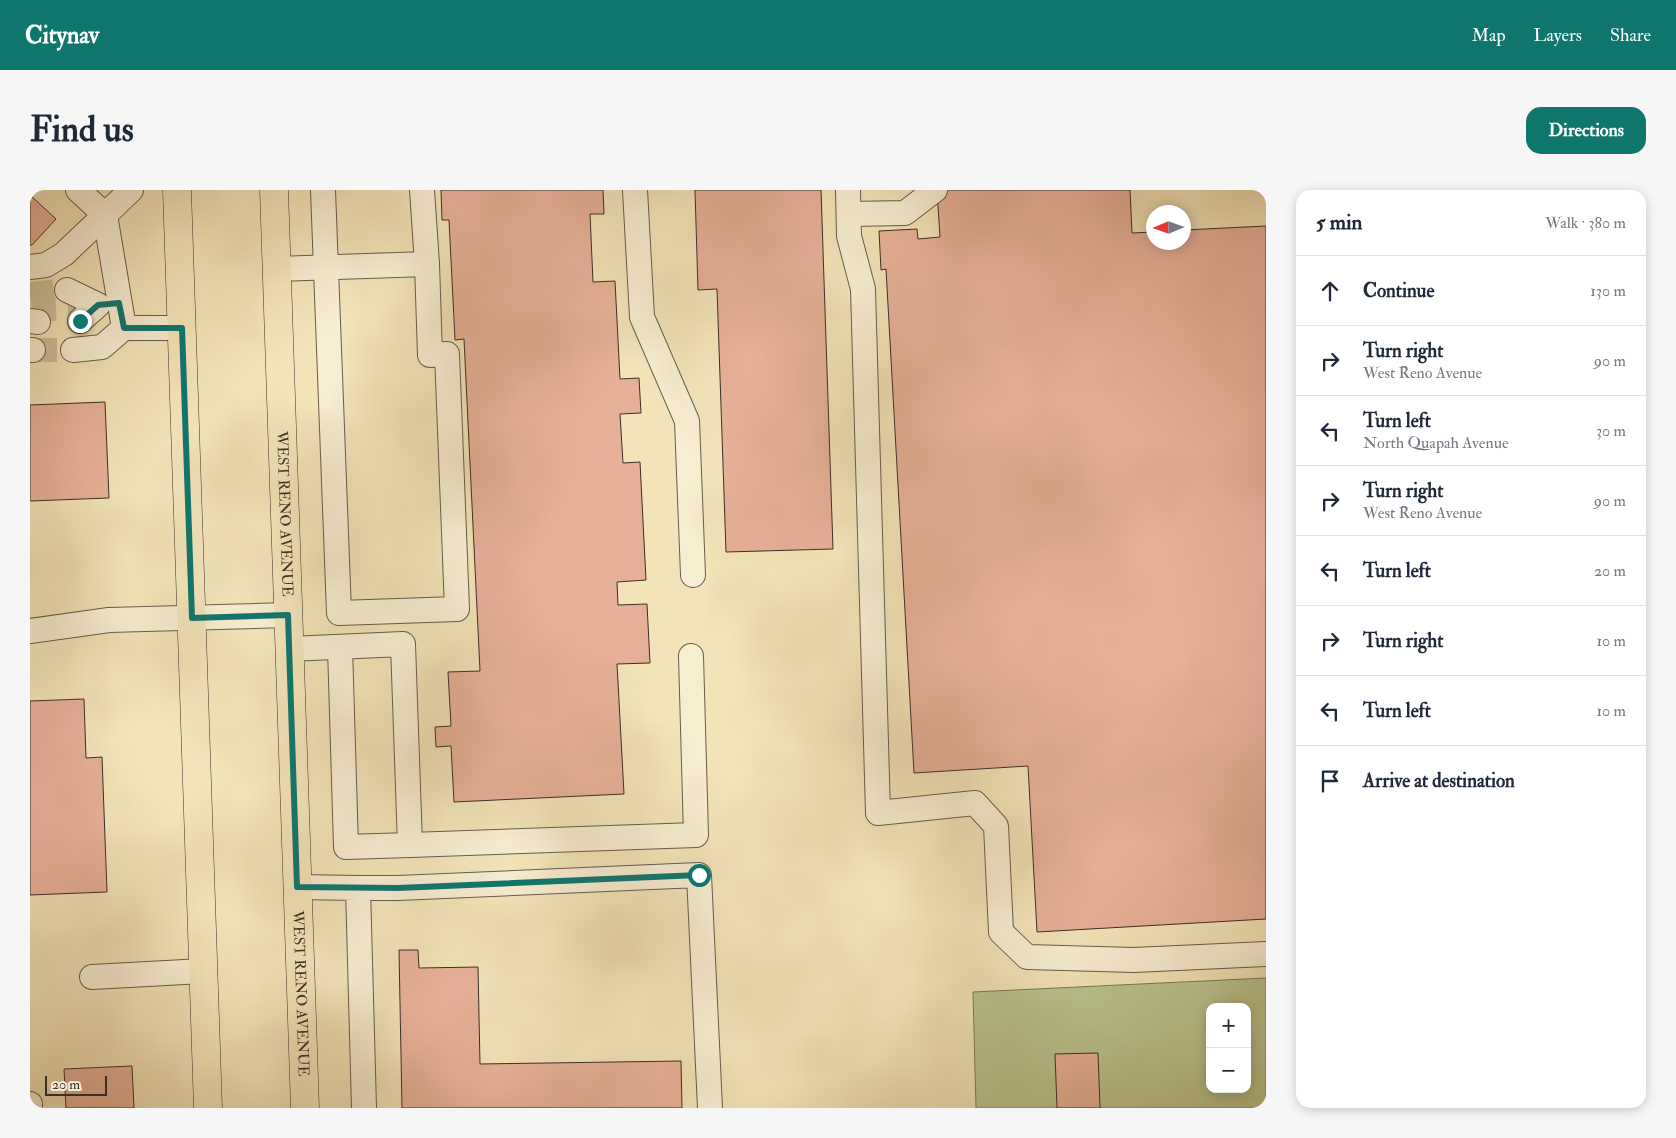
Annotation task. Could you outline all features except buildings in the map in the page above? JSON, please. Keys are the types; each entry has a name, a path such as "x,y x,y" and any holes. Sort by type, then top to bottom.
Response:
{"main road":[{"path":"177,190 208,1108"},
{"name":"WEST RENO AVENUE","path":"274,190 305,1108"}],"street":[{"path":"78,190 98,222 88,306 124,328 182,328"},
{"path":"30,267 46,264 64,254 131,190"},
{"path":"323,190 339,613 457,609 447,354 430,355 422,190"},
{"path":"635,190 642,317 687,421 693,575"},
{"path":"848,190 849,236 863,289 878,812 976,803 996,826 1000,932 1027,957 1134,960 1266,954"},
{"path":"848,214 905,212 935,190"},
{"path":"30,252 40,252 63,237 98,222"},
{"path":"276,269 427,264"},
{"path":"73,350 102,347 124,328"},
{"path":"30,631 108,620 288,615"},
{"path":"289,649 404,644 410,845"},
{"path":"340,647 346,846 696,835 691,656"},
{"path":"297,887 398,888 699,875 710,1108"},
{"path":"358,888 364,1108"},
{"path":"92,977 203,971"}],"green space":[{"path":"1266,978 1266,1108 976,1108 973,992"}],"tunnel":[{"path":"30,294 67,290"},
{"path":"32,310 75,308"},
{"path":"33,350 73,350"}],"route":[{"path":"80,321 98,305 119,303 124,328 182,328 192,618 288,615 297,887 398,888 699,875"}]}
